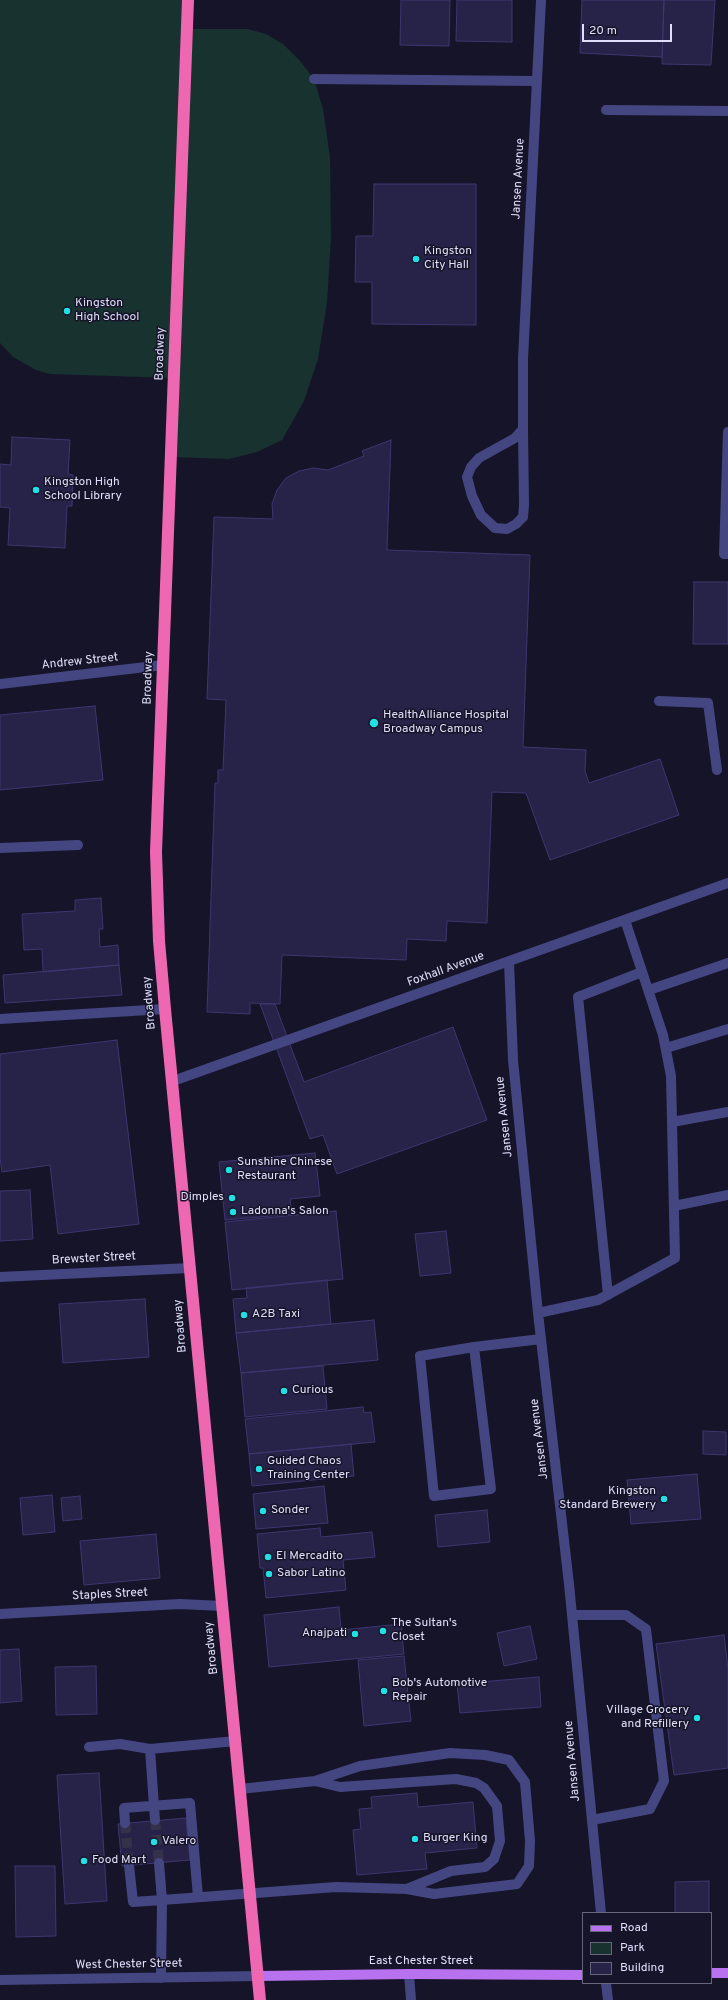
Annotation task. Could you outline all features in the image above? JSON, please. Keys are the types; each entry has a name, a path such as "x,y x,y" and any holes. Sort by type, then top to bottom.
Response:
{"highway":[{"name":"Broadway","path":"188,0 156,852 159,941 260,2000"}],"main road":[{"path":"712,1973 728,1973"},
{"name":"East Chester Street","path":"258,1976 409,1974 582,1975"}],"street":[{"name":"Jansen Avenue","path":"523,429 515,438 479,458 471,467 468,477 472,496 481,515 495,528 507,529 516,524 523,517 523,429 523,359 541,0"},
{"path":"314,79 537,81"},
{"path":"606,110 728,111"},
{"path":"728,432 724,554 728,554"},
{"name":"Andrew Street","path":"0,684 163,666"},
{"path":"659,701 708,703 717,770"},
{"path":"0,848 78,844"},
{"name":"Foxhall Avenue","path":"173,1081 728,883"},
{"path":"538,1313 598,1300 675,1258 671,1076 663,1035 625,920"},
{"name":"Jansen Avenue","path":"509,962 513,1060 538,1313 572,1615 601,1912"},
{"path":"648,990 728,963"},
{"path":"608,1295 578,997 642,972"},
{"path":"0,1019 165,1009"},
{"path":"666,1048 728,1028"},
{"path":"672,1122 728,1112"},
{"path":"674,1206 728,1195"},
{"name":"Brewster Street","path":"0,1277 190,1268"},
{"path":"474,1347 490,1489 434,1496 420,1356 474,1347 541,1339"},
{"name":"Staples Street","path":"0,1614 180,1604 222,1606"},
{"path":"572,1615 626,1615 646,1629 664,1781 650,1809 592,1820"},
{"path":"89,1747 120,1744 150,1749 236,1741"},
{"path":"150,1749 156,1820"},
{"path":"129,1865 133,1902 336,1887 407,1889 434,1894 517,1884 529,1866 530,1840 525,1782 510,1760 485,1755 450,1753 360,1766 315,1781 240,1789"},
{"path":"315,1781 340,1787 456,1779 476,1783 484,1788 497,1806 500,1841 494,1860 485,1867 451,1871 407,1889"},
{"path":"125,1823 124,1808 190,1803 198,1897"},
{"path":"159,1862 162,1900 161,1978"},
{"path":"409,1974 411,2000"},
{"name":"West Chester Street","path":"0,1980 258,1976"},
{"path":"606,1984 608,2000"}],"green space":[{"path":"0,0 188,0 188,29 248,29 266,34 283,44 301,62 314,79 323,109 330,157 331,238 327,303 318,359 304,401 282,440 257,452 229,459 171,457 174,378 50,374 36,370 13,357 0,343"}],"building":[{"path":"401,0 450,0 449,46 400,45"},
{"path":"457,0 512,0 512,42 456,41"},
{"path":"582,0 664,0 662,57 580,53"},
{"path":"664,0 715,0 711,65 662,64"},
{"name":"Kingston City Hall","path":"374,184 476,184 476,325 372,324 372,282 355,282 356,236 373,236"},
{"name":"Kingston High School Library","path":"12,437 70,440 68,474 73,475 72,506 67,506 65,548 8,545 10,508 0,507 0,464 11,465"},
{"name":"HealthAlliance Hospital Broadway Campus","path":"391,440 387,550 530,555 523,747 586,750 585,771 589,783 660,759 679,815 550,860 526,793 492,792 487,923 447,921 446,941 407,939 406,960 282,955 280,1004 250,1003 250,1014 207,1012 215,783 218,783 218,770 223,770 226,700 207,699 214,517 273,519 272,504 277,490 286,478 299,471 313,468 328,470 364,456 362,451"},
{"path":"694,582 728,582 728,644 693,644"},
{"path":"95,706 103,780 0,790 0,715"},
{"path":"101,898 103,929 99,929 100,947 118,945 119,965 43,972 42,949 24,950 22,914 75,911 75,900"},
{"path":"119,965 122,995 5,1003 3,975"},
{"path":"260,1004 275,1004 304,1082 453,1027 487,1120 337,1174 323,1135 310,1139"},
{"path":"117,1040 139,1224 58,1234 50,1165 2,1172 0,1158 0,1054"},
{"path":"315,1153 320,1196 290,1199 292,1214 225,1220 219,1162"},
{"path":"30,1190 33,1239 0,1241 0,1191"},
{"path":"336,1211 343,1279 232,1290 225,1222"},
{"path":"446,1231 451,1273 420,1276 415,1234"},
{"path":"327,1280 331,1324 236,1333 233,1299 247,1298 246,1288"},
{"path":"145,1299 149,1357 63,1363 59,1304"},
{"path":"374,1320 378,1360 241,1373 236,1333"},
{"name":"Curious","path":"323,1366 327,1409 245,1417 241,1373"},
{"path":"363,1407 364,1413 371,1412 375,1442 249,1454 245,1419"},
{"path":"703,1431 726,1432 726,1455 703,1454"},
{"path":"351,1444 354,1476 252,1486 249,1454"},
{"name":"Kingston Standard Brewery","path":"697,1474 701,1519 631,1524 627,1480"},
{"path":"324,1486 328,1523 256,1529 253,1494"},
{"path":"52,1495 55,1532 23,1535 20,1498"},
{"path":"80,1496 82,1519 63,1521 61,1498"},
{"path":"487,1510 490,1542 438,1547 435,1515"},
{"path":"320,1528 321,1537 372,1532 375,1557 343,1560 346,1590 266,1598 263,1568 260,1568 257,1534"},
{"path":"156,1534 160,1578 84,1585 80,1541"},
{"path":"339,1607 341,1630 401,1624 404,1654 269,1667 264,1615"},
{"path":"530,1626 537,1659 504,1666 497,1633"},
{"name":"Village Grocery and Refillery","path":"724,1635 728,1668 728,1768 674,1775 656,1644"},
{"path":"19,1649 22,1701 0,1703 0,1650"},
{"name":"Bob's Automotive Repair","path":"404,1656 411,1721 364,1726 358,1660"},
{"path":"96,1666 97,1714 56,1715 55,1667"},
{"path":"539,1677 541,1707 460,1713 457,1684"},
{"name":"Food Mart","path":"99,1773 107,1901 65,1904 57,1775"},
{"name":"Burger King","path":"417,1793 418,1807 473,1802 477,1848 425,1853 427,1869 357,1875 353,1830 361,1829 359,1809 372,1808 371,1797"},
{"name":"Valero","path":"186,1818 190,1860 122,1866 118,1824"},
{"path":"15,1866 55,1866 56,1936 16,1937"},
{"path":"709,1881 709,1912 675,1912 675,1882"}],"tunnel":[{"path":"155,1820 159,1863"},
{"path":"125,1823 129,1865"}],"place":[{"name":"Kingston City Hall","path":"416,259"},
{"name":"Kingston High School","path":"67,311"},
{"name":"Kingston High School Library","path":"36,490"},
{"name":"HealthAlliance Hospital Broadway Campus","path":"374,723"},
{"name":"Sunshine Chinese Restaurant","path":"229,1170"},
{"name":"Dimples","path":"232,1198"},
{"name":"Ladonna's Salon","path":"233,1212"},
{"name":"A2B Taxi","path":"244,1315"},
{"name":"Curious","path":"284,1391"},
{"name":"Guided Chaos Training Center","path":"259,1469"},
{"name":"Kingston Standard Brewery","path":"664,1499"},
{"name":"Sonder","path":"263,1511"},
{"name":"El Mercadito","path":"268,1557"},
{"name":"Sabor Latino","path":"269,1574"},
{"name":"The Sultan's Closet","path":"383,1631"},
{"name":"Anajpati","path":"355,1634"},
{"name":"Bob's Automotive Repair","path":"384,1691"},
{"name":"Village Grocery and Refillery","path":"697,1718"},
{"name":"Burger King","path":"415,1839"},
{"name":"Valero","path":"154,1842"},
{"name":"Food Mart","path":"84,1861"}]}
